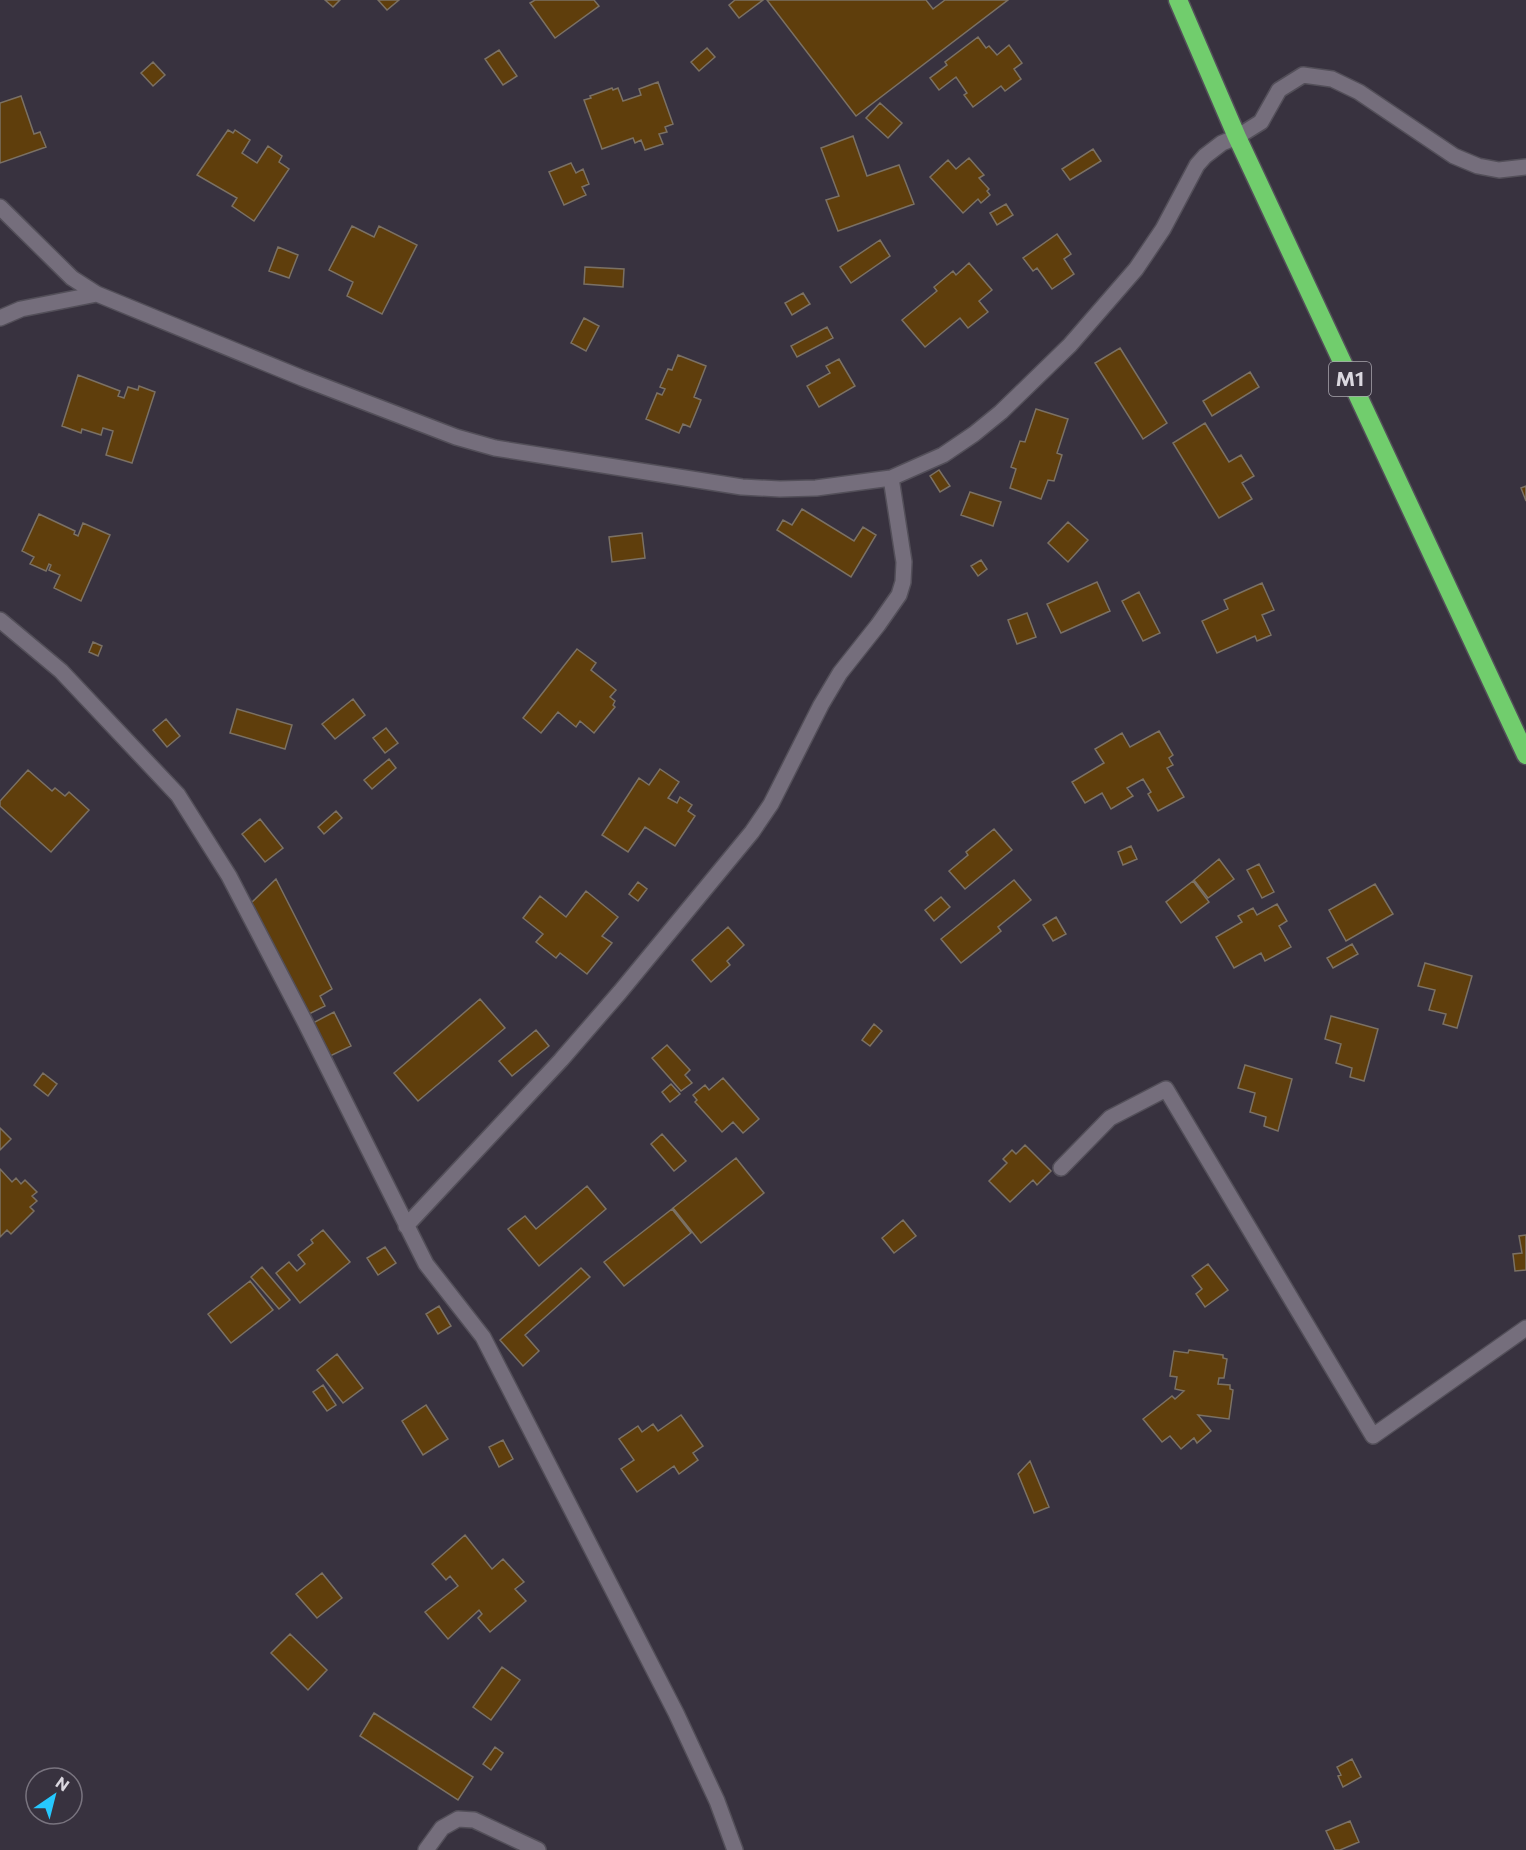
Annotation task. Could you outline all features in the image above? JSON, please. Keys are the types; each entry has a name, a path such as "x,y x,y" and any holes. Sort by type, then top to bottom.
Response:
{"highway":[{"name":"M1","path":"1178,0 1238,137 1526,756"}],"street":[{"path":"0,207 72,278 97,294 456,437 495,448 742,488 816,488 891,478 943,455 1001,412 1070,345 1136,269 1163,229 1197,165 1205,156 1222,143 1238,137 1261,122 1279,90 1303,75 1332,79 1359,92 1444,150 1462,159 1499,170 1526,167"},
{"path":"0,318 21,309 97,294"},
{"path":"406,1226 605,1009 759,823 840,673 899,595 903,582 904,562 891,478"},
{"path":"0,620 61,671 178,795 229,876 426,1264 483,1337 676,1713 717,1801 735,1850"},
{"path":"1061,1168 1110,1118 1166,1089 1372,1436 1526,1328"},
{"path":"426,1850 442,1828 458,1819 474,1820 538,1850"}],"building":[{"path":"325,0 340,0 333,7"},
{"path":"378,0 399,0 387,10"},
{"path":"535,0 594,0 599,6 555,38 530,3"},
{"path":"735,0 763,0 739,18 729,5"},
{"path":"767,0 926,0 933,9 945,0 1008,0 856,116"},
{"path":"978,37 986,48 989,46 997,55 1009,45 1022,63 1014,69 1021,79 1005,91 1001,86 973,107 964,95 967,93 956,77 939,90 930,78 947,65 945,62"},
{"path":"707,48 715,57 699,71 691,62"},
{"path":"499,50 517,76 503,85 485,59"},
{"path":"153,62 165,75 153,86 141,73"},
{"path":"658,82 673,124 665,127 667,132 659,134 663,144 645,150 641,140 635,143 633,138 602,149 584,100 612,88 613,90 618,88 623,101 641,95 639,89"},
{"path":"21,96 34,134 40,132 46,147 0,163 0,103"},
{"path":"880,103 902,123 888,138 866,118"},
{"path":"228,130 233,133 235,130 250,140 242,153 257,163 268,146 282,156 279,162 289,169 254,221 232,206 237,198 197,175"},
{"path":"853,136 867,176 899,165 914,204 838,231 826,200 839,196 821,148"},
{"path":"1093,149 1101,161 1070,180 1062,169"},
{"path":"969,158 984,175 979,178 989,189 987,191 990,195 981,203 978,199 963,213 930,177 948,160 956,169"},
{"path":"571,163 576,173 583,169 589,184 582,187 586,195 564,205 549,172"},
{"path":"1006,204 1013,215 997,225 990,213"},
{"path":"352,226 374,237 379,226 417,245 382,314 347,296 353,282 329,270"},
{"path":"1057,234 1071,254 1064,259 1074,274 1052,289 1037,268 1033,271 1023,258"},
{"path":"880,240 890,256 851,283 840,267"},
{"path":"278,247 298,255 289,278 269,271"},
{"path":"969,263 992,290 979,301 988,312 968,328 960,318 925,347 902,320 937,291 934,287 953,271 956,275"},
{"path":"585,267 624,269 623,287 584,284"},
{"path":"803,293 810,304 792,315 785,303"},
{"path":"584,318 599,326 586,351 571,343"},
{"path":"827,327 833,338 797,357 791,346"},
{"path":"1120,348 1167,423 1143,439 1095,363"},
{"path":"678,355 706,366 694,397 701,400 690,427 683,424 679,433 646,419 657,393 662,395 665,389 660,387 668,369 672,370"},
{"path":"839,359 855,386 819,407 807,386 830,373 826,366"},
{"path":"1250,372 1259,387 1212,416 1203,401"},
{"path":"78,375 120,391 118,396 124,398 128,387 138,390 139,386 155,392 132,463 106,455 113,431 103,428 101,435 82,429 81,433 62,426"},
{"path":"1036,409 1068,419 1057,453 1062,455 1054,481 1048,480 1041,499 1010,488 1016,469 1011,467 1020,441 1025,442"},
{"path":"1205,423 1229,462 1241,455 1254,476 1242,483 1252,499 1219,518 1173,443"},
{"path":"939,470 950,486 940,492 930,476"},
{"path":"1526,486 1526,501 1521,488"},
{"path":"970,492 1001,502 993,526 961,515"},
{"path":"802,509 854,541 863,527 876,535 851,577 777,530 783,520 792,525"},
{"path":"39,514 75,531 74,534 78,536 83,523 110,535 81,601 54,588 60,575 49,570 51,565 49,564 46,571 30,564 34,557 22,551"},
{"path":"1068,522 1088,540 1068,562 1048,543"},
{"path":"642,533 645,558 612,562 609,537"},
{"path":"981,560 987,569 978,576 971,566"},
{"path":"1097,582 1110,611 1061,633 1047,604"},
{"path":"1262,583 1274,610 1262,615 1271,635 1257,641 1255,636 1217,653 1202,621 1228,609 1224,600"},
{"path":"1139,592 1160,633 1143,641 1122,601"},
{"path":"1027,613 1036,637 1017,644 1008,620"},
{"path":"93,642 102,646 98,656 89,652"},
{"path":"577,649 596,663 591,670 616,690 610,697 615,701 613,705 615,707 594,733 580,721 576,727 558,712 541,733 523,718"},
{"path":"353,699 365,715 335,739 322,724"},
{"path":"237,709 292,725 285,749 230,733"},
{"path":"166,719 180,736 167,747 153,730"},
{"path":"386,728 398,743 385,753 373,738"},
{"path":"1159,731 1173,755 1169,758 1173,765 1167,768 1184,797 1158,811 1148,794 1151,792 1143,779 1127,788 1133,796 1111,809 1102,793 1085,803 1072,782 1104,763 1095,749 1122,733 1130,747"},
{"path":"389,759 396,768 372,789 364,780"},
{"path":"660,769 679,782 668,798 677,803 680,797 692,805 688,811 695,816 675,846 645,827 628,852 602,835 639,778 649,785"},
{"path":"28,770 52,791 55,788 65,796 69,792 89,810 51,852 0,806 0,801"},
{"path":"336,811 342,818 324,834 318,827"},
{"path":"260,819 283,848 265,862 242,834"},
{"path":"994,829 1012,850 965,889 949,871 968,855 966,852"},
{"path":"1131,846 1137,859 1123,865 1118,852"},
{"path":"1219,859 1234,879 1208,898 1194,880"},
{"path":"1259,864 1274,892 1262,898 1247,870"},
{"path":"276,879 332,989 320,996 325,1006 307,1015 250,904"},
{"path":"1014,880 1031,900 998,927 1001,931 961,963 941,939"},
{"path":"1193,881 1209,902 1181,923 1166,902"},
{"path":"638,882 647,889 638,901 629,894"},
{"path":"1375,884 1393,914 1346,941 1329,910"},
{"path":"586,891 618,917 602,936 612,943 587,974 560,953 556,958 536,942 543,934 523,918 540,896 566,917"},
{"path":"941,897 950,907 934,921 925,910"},
{"path":"1277,904 1287,921 1279,926 1291,947 1265,961 1261,953 1234,968 1216,937 1242,922 1238,916 1253,908 1257,915"},
{"path":"1056,917 1066,934 1053,941 1043,925"},
{"path":"728,927 744,945 727,961 730,965 711,982 692,960"},
{"path":"1352,944 1358,954 1333,968 1327,958"},
{"path":"1425,963 1472,976 1457,1028 1443,1024 1446,1014 1429,1010 1435,990 1418,986"},
{"path":"480,999 505,1028 418,1101 394,1073"},
{"path":"334,1012 351,1046 328,1057 311,1024"},
{"path":"1331,1016 1378,1029 1364,1081 1350,1077 1352,1068 1336,1063 1341,1044 1325,1039"},
{"path":"874,1024 882,1031 870,1046 862,1040"},
{"path":"536,1030 549,1046 512,1076 499,1061"},
{"path":"667,1045 690,1070 685,1075 692,1083 681,1091 652,1058"},
{"path":"1245,1065 1292,1079 1278,1131 1264,1126 1266,1117 1250,1112 1255,1093 1238,1088"},
{"path":"43,1073 57,1084 48,1096 34,1085"},
{"path":"723,1078 759,1119 743,1133 733,1122 722,1132 695,1102 697,1100 693,1095 705,1085 709,1090"},
{"path":"671,1084 680,1094 670,1102 662,1092"},
{"path":"0,1128 11,1139 0,1150"},
{"path":"662,1134 686,1161 674,1171 651,1144"},
{"path":"1025,1145 1051,1171 1037,1185 1033,1180 1010,1202 989,1181 1007,1163 1003,1159 1012,1150 1016,1154"},
{"path":"736,1158 764,1193 701,1243 673,1208"},
{"path":"0,1169 12,1182 16,1178 21,1184 25,1180 37,1192 32,1196 37,1201 30,1207 34,1211 11,1234 7,1230 0,1237"},
{"path":"587,1186 606,1209 539,1266 508,1229 525,1216 536,1229"},
{"path":"672,1209 691,1233 624,1286 604,1262"},
{"path":"903,1220 916,1236 894,1253 882,1238"},
{"path":"323,1230 350,1262 300,1303 276,1273 289,1262 297,1271 305,1264 298,1255 313,1243 311,1240"},
{"path":"1526,1235 1526,1270 1515,1271 1513,1254 1522,1253 1519,1236"},
{"path":"385,1247 396,1263 378,1275 367,1258"},
{"path":"1208,1264 1228,1290 1205,1307 1196,1294 1202,1289 1192,1276"},
{"path":"262,1267 290,1300 279,1309 251,1277"},
{"path":"581,1268 590,1277 525,1335 539,1351 523,1366 500,1340"},
{"path":"250,1281 273,1310 231,1343 208,1314"},
{"path":"439,1306 451,1326 438,1334 426,1314"},
{"path":"1189,1350 1223,1355 1223,1358 1227,1359 1224,1378 1219,1378 1218,1384 1230,1385 1230,1389 1233,1390 1229,1419 1198,1415 1211,1431 1197,1443 1194,1438 1181,1449 1170,1436 1162,1442 1143,1419 1172,1396 1175,1399 1184,1391 1175,1389 1177,1377 1170,1376 1174,1351 1188,1353"},
{"path":"337,1354 363,1388 343,1403 317,1370"},
{"path":"323,1385 336,1405 327,1411 313,1392"},
{"path":"426,1405 448,1439 423,1455 402,1421"},
{"path":"681,1415 703,1446 693,1453 698,1460 679,1474 674,1466 637,1492 621,1469 634,1460 619,1439 638,1426 642,1432 653,1424 658,1431"},
{"path":"503,1440 513,1459 499,1467 489,1447"},
{"path":"1030,1461 1049,1507 1034,1513 1018,1474"},
{"path":"465,1535 492,1569 503,1559 524,1582 515,1589 526,1601 490,1632 478,1618 482,1614 479,1610 448,1639 425,1612 458,1586 450,1576 446,1580 432,1564"},
{"path":"322,1573 342,1598 317,1618 296,1594"},
{"path":"290,1634 327,1670 308,1690 271,1653"},
{"path":"502,1667 520,1680 491,1720 473,1707"},
{"path":"374,1713 473,1777 458,1800 360,1736"},
{"path":"495,1747 503,1753 491,1770 483,1764"},
{"path":"1352,1759 1361,1777 1343,1787 1337,1767"},
{"path":"1350,1821 1359,1842 1335,1850 1326,1831"}]}
